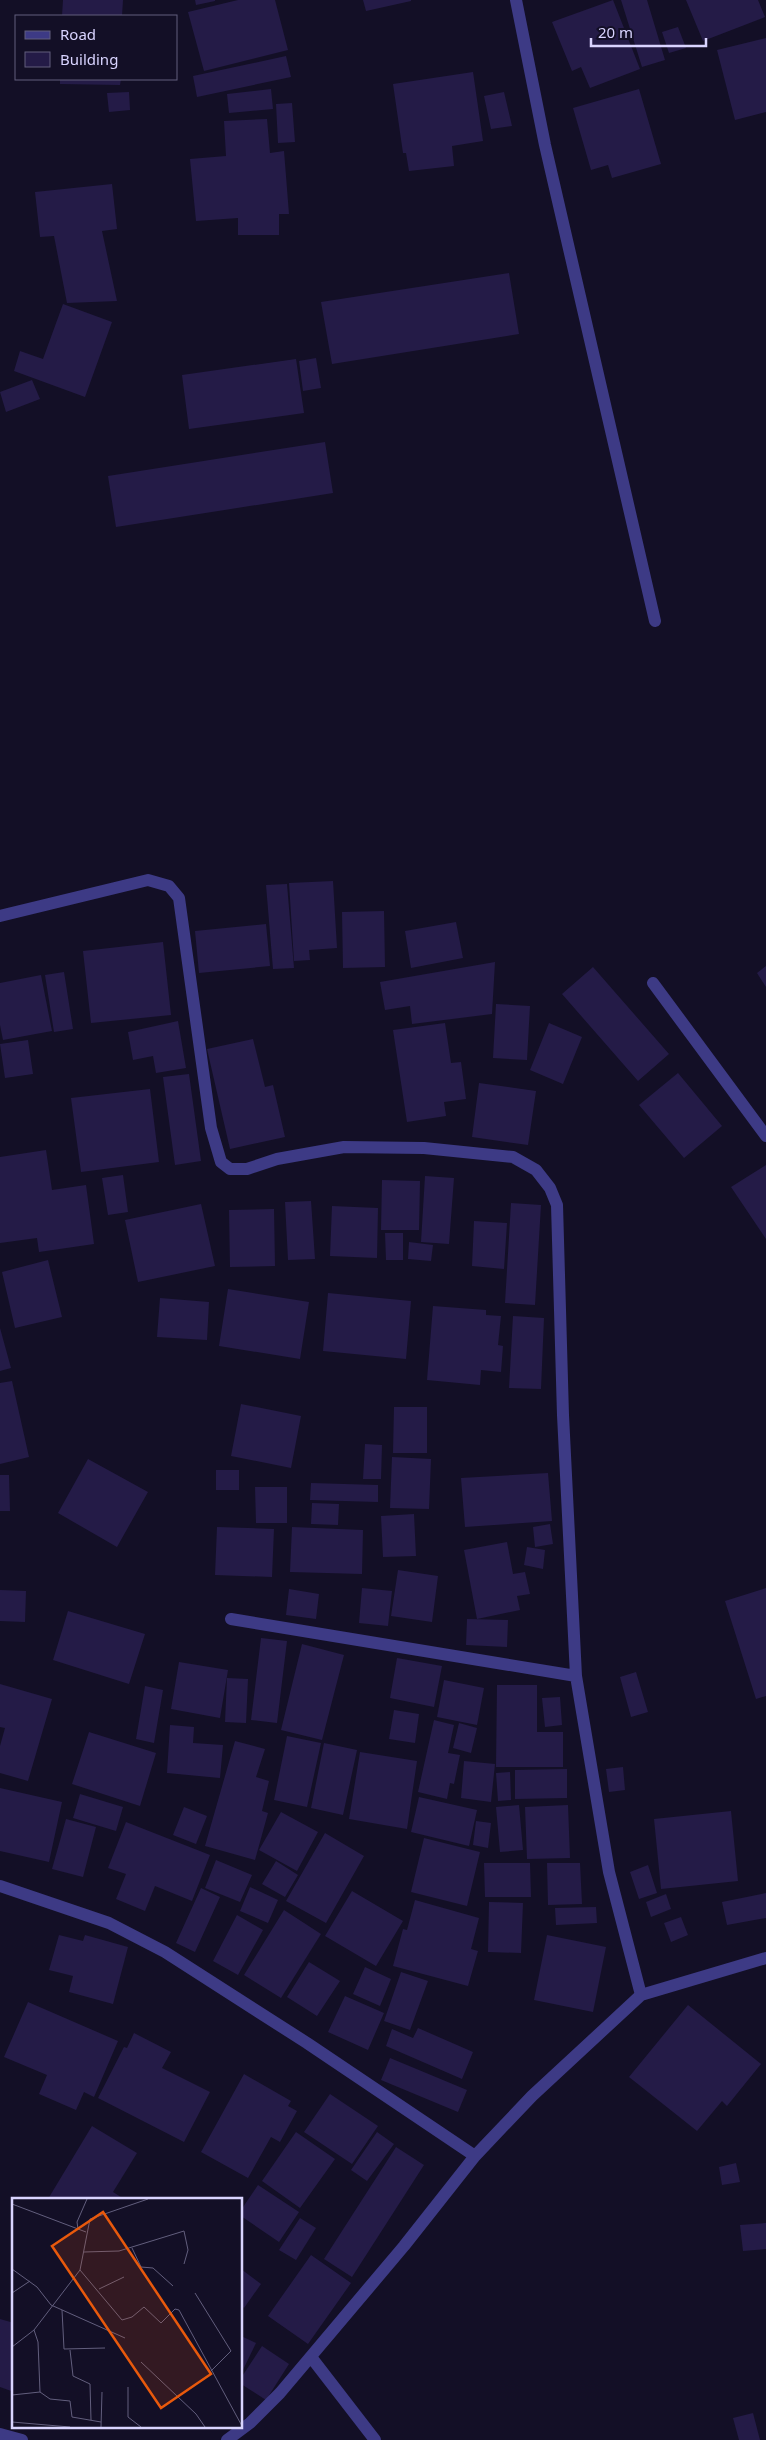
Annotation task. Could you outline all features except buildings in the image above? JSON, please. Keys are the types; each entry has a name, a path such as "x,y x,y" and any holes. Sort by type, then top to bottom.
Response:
{"street":[{"path":"516,0 545,145 655,621"},
{"path":"0,916 148,880 169,886 179,898 211,1128 221,1162 230,1169 247,1169 277,1159 344,1147 424,1148 513,1157 536,1170 550,1188 558,1205 563,1415 576,1676 609,1872 641,1995"},
{"path":"653,983 766,1136"},
{"path":"231,1619 576,1676"},
{"path":"0,1886 109,1923 165,1952 308,2043 475,2156"},
{"path":"227,2440 250,2423 311,2357 475,2156 532,2096 641,1995 766,1958"},
{"path":"311,2357 373,2439"},
{"path":"0,2434 22,2440"}]}
